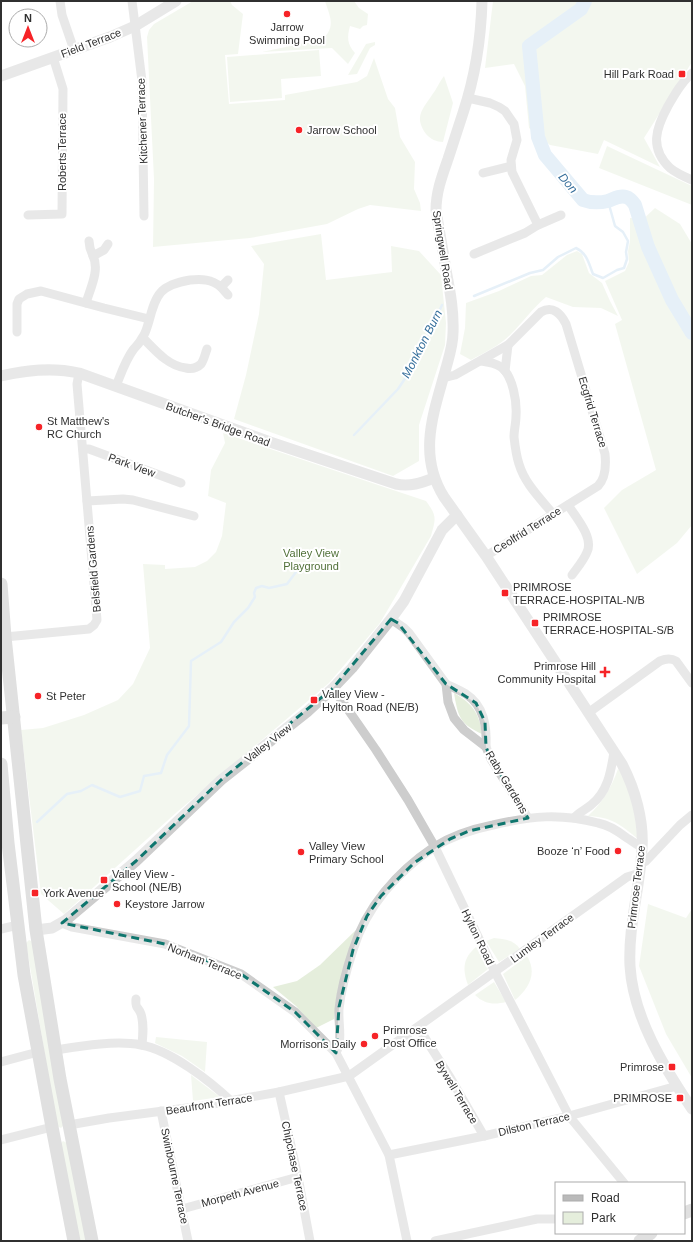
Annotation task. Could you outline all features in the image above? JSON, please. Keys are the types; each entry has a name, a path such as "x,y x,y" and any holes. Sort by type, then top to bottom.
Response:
{"main road":[{"path":"1,584 7,717 36,930 70,1129 92,1241"},
{"path":"1,764 24,975 74,1241"},
{"path":"18,925 36,930"},
{"path":"53,1132 70,1129"},
{"path":"640,1241 650,1234"}],"street":[{"path":"60,1 62,15 74,50"},
{"name":"Kitchener Terrace","path":"132,1 142,82 144,216"},
{"name":"Field Terrace","path":"1,76 110,37 135,26 176,1"},
{"name":"Springwell Road","path":"457,515 438,488 434,478 429,453 436,404 444,378 453,335 453,318 436,210 436,196 468,98 477,55 482,1"},
{"name":"Roberts Terrace","path":"28,215 62,214 63,89 53,57"},
{"path":"692,73 680,86 664,113 656,136 659,153 664,161 671,169 692,180"},
{"path":"468,98 490,103 499,107 506,111 511,118 514,124 517,140 512,160 515,179 538,225"},
{"path":"482,173 512,166"},
{"path":"474,254 525,233 538,225 561,215"},
{"path":"86,303 95,272 95,264 89,241"},
{"path":"93,256 104,250 108,244"},
{"path":"116,386 122,369 132,351 143,338 156,298 160,291 178,282 202,279 215,282 228,295"},
{"path":"221,287 228,280"},
{"path":"17,332 17,304 19,298 27,294 41,291 149,319"},
{"name":"Ecgfrid Terrace","path":"508,345 545,309 557,311 563,318 606,459 601,483 568,505"},
{"path":"143,338 164,358 176,366 189,369 195,368 200,364 207,349"},
{"path":"444,378 455,376 508,345"},
{"path":"505,371 508,345"},
{"path":"481,361 493,362 508,374 515,401 516,416 514,435 519,465 531,488 553,514"},
{"path":"200,364 208,370"},
{"name":"Butcher's Bridge Road","path":"1,376 19,372 56,369 78,373 270,442 396,484 405,486 414,485 434,478"},
{"name":"Belsfield Gardens","path":"3,637 89,629 97,620 77,384 78,373"},
{"name":"Park View","path":"83,449 89,449 181,482"},
{"path":"87,501 123,499 133,500 194,516"},
{"path":"568,505 589,539 588,552 572,576"},
{"name":"Ceolfrid Terrace","path":"485,554 568,505"},
{"name":"Primrose Terrace","path":"457,515 485,554 629,777 639,813 642,835 640,868 630,937 630,966 632,980 636,1001 641,1015 659,1054 692,1109"},
{"name":"Valley View","path":"36,930 52,928 62,923 136,861 221,780 307,712 333,688 352,668 404,601 442,530 457,515"},
{"name":"Raby Gardens","path":"391,619 404,628 446,684 466,694 476,703 485,722 487,732 486,747 491,759 528,818"},
{"path":"588,713 664,659 676,661 692,683"},
{"name":"Raby Gardens","path":"446,684 448,702 454,718 464,730 486,747"},
{"name":"Hylton Road","path":"333,688 400,787 435,847 495,972 569,1116 623,1182"},
{"path":"574,818 577,814 599,798 604,791 611,770 614,752"},
{"name":"Lumley Terrace","path":"349,1076 640,868 680,825 692,815"},
{"path":"336,1053 339,1048 340,1039 339,1018 341,996 353,950 362,927 374,905 390,887 414,863 435,847 469,831 528,818 550,816 574,818 599,823 613,828 638,846 642,847"},
{"name":"Norham Terrace","path":"62,923 72,927 165,944 241,974 295,1012 336,1053 389,1156 407,1241"},
{"path":"1,929 18,925"},
{"path":"136,999 136,1007 140,1013 143,1025 142,1045"},
{"name":"Bywell Terrace","path":"418,1027 451,1079 484,1136"},
{"path":"56,1050 117,1043 142,1045 159,1051 178,1061 203,1078 231,1101"},
{"path":"1,1062 38,1052"},
{"name":"Beaufront Terrace","path":"70,1129 109,1118 231,1101 349,1076"},
{"name":"Dilston Terrace","path":"389,1156 569,1116 677,1086"},
{"name":"Chipchase Terrace","path":"279,1092 298,1177 310,1241"},
{"name":"Swinbourne Terrace","path":"161,1111 188,1241"},
{"path":"1,1140 53,1132"},
{"name":"Morpeth Avenue","path":"182,1209 298,1177"},
{"path":"435,1241 537,1219 555,1219"}],"highlighted area":[{"path":"391,619 398,623 446,684 476,703 485,722 486,747 491,759 528,818 469,831 450,839 414,863 381,896 367,916 353,950 339,1007 336,1053 295,1012 241,974 165,944 62,923 136,861 221,780 333,688"}],"green space":[{"name":"Jarrow School","path":"193,1 230,1 232,5 243,14 238,54 225,55 229,104 285,100 285,95 357,82 367,76 374,58 388,99 395,108 400,137 415,162 414,189 420,203 421,211 370,205 327,224 250,238 153,247 154,179 147,37 149,30 154,24"},
{"path":"325,1 354,1 359,8 368,14 367,25 360,29 350,26 348,40 350,47 355,53 348,64 332,48 262,52 323,39 330,30 331,25"},
{"path":"493,1 692,1 692,62 644,138 660,167 604,140 598,154 550,145 529,128 525,86 514,64 485,68"},
{"path":"375,42 375,45 370,48 357,74 348,75 366,44"},
{"path":"319,50 321,76 281,79 282,98 230,102 227,57"},
{"path":"444,76 453,103 443,142 434,140 426,134 420,123 420,118 423,109"},
{"path":"607,146 692,186 692,205 599,168"},
{"path":"655,208 680,224 692,244 692,525 677,543 637,574 604,508 622,490 656,470 615,324 622,320 605,281 625,271 629,262 628,251 630,241 630,218 636,218 638,224"},
{"path":"321,234 326,280 392,272 391,246 419,251 441,275 446,323 445,345 419,425 419,461 393,476 234,419 246,375 259,314 264,264 251,246"},
{"path":"577,251 582,254 589,273 602,283 618,316 601,308 573,307 546,297 507,338 487,352 471,360 460,354 465,328 466,303 499,291 531,276 542,275 567,255"},
{"name":"Valley View Playground","path":"223,433 426,501 434,514 435,521 431,536 380,623 329,683 177,812 64,914 41,894 21,730 43,728 84,715 118,700 133,684 150,648 143,564 165,565 165,569 195,567 207,561 216,552 222,536 226,503 208,496 211,470 225,443"},
{"path":"454,693 466,701 474,710 479,720 482,734 469,727 461,719"},
{"path":"618,769 623,776 630,793 638,839 615,822 603,818 588,816 606,794"},
{"path":"648,904 686,918 692,909 692,1078 666,1034 639,966"},
{"path":"356,930 337,994 334,1019 316,1028 296,1006 273,987 297,981 320,965"},
{"path":"494,938 512,942 520,949 499,962 486,941"},
{"path":"29,940 33,942 64,1125 61,1128 57,1126 26,943"},
{"path":"476,947 488,969 468,985 464,969 465,964 468,955"},
{"path":"527,956 532,969 530,981 524,991 515,1000 503,974"},
{"path":"494,982 506,1002 489,1003 475,995"},
{"path":"156,1037 207,1042 205,1072 182,1056 155,1043"},
{"path":"191,1075 220,1097 193,1101"},
{"path":"63,1141 67,1143 87,1241 80,1241 60,1144"}],"waterway":[{"name":"Don","path":"585,1 581,9 529,46 538,137 545,155 583,200 601,202 619,197 626,197 629,198 635,205 648,247 672,300 692,333"},
{"name":"Monkton Burn","path":"474,296 530,273 543,270 558,257 576,248 585,256 593,274 603,278 617,270 624,268 627,259 626,252 628,241 623,232 615,226 608,201"},
{"name":"Monkton Burn","path":"354,435 398,389 414,365 442,305"},
{"name":"Monkton Burn","path":"37,822 67,794 81,791 92,785 120,797 140,791 144,776 161,773 167,755 189,726 191,661 221,642 234,622 248,608 255,597 254,593 256,588 262,586 269,588 287,584 299,568 307,565"}],"place":[{"name":"Jarrow Swimming Pool","path":"287,14"},
{"name":"Hill Park Road","path":"682,74"},
{"name":"Jarrow School","path":"299,130"},
{"name":"St Matthew's RC Church","path":"39,427"},
{"name":"PRIMROSE TERRACE-HOSPITAL-N/B","path":"505,593"},
{"name":"PRIMROSE TERRACE-HOSPITAL-S/B","path":"535,623"},
{"name":"Primrose Hill Community Hospital","path":"605,672"},
{"name":"St Peter","path":"38,696"},
{"name":"Valley View - Hylton Road (NE/B)","path":"314,700"},
{"name":"Booze ‘n’ Food","path":"618,851"},
{"name":"Valley View Primary School","path":"301,852"},
{"name":"Valley View - School (NE/B)","path":"104,880"},
{"name":"York Avenue","path":"35,893"},
{"name":"Keystore Jarrow","path":"117,904"},
{"name":"Primrose Post Office","path":"375,1036"},
{"name":"Morrisons Daily","path":"364,1044"},
{"name":"Primrose","path":"672,1067"},
{"name":"PRIMROSE","path":"680,1098"}]}
